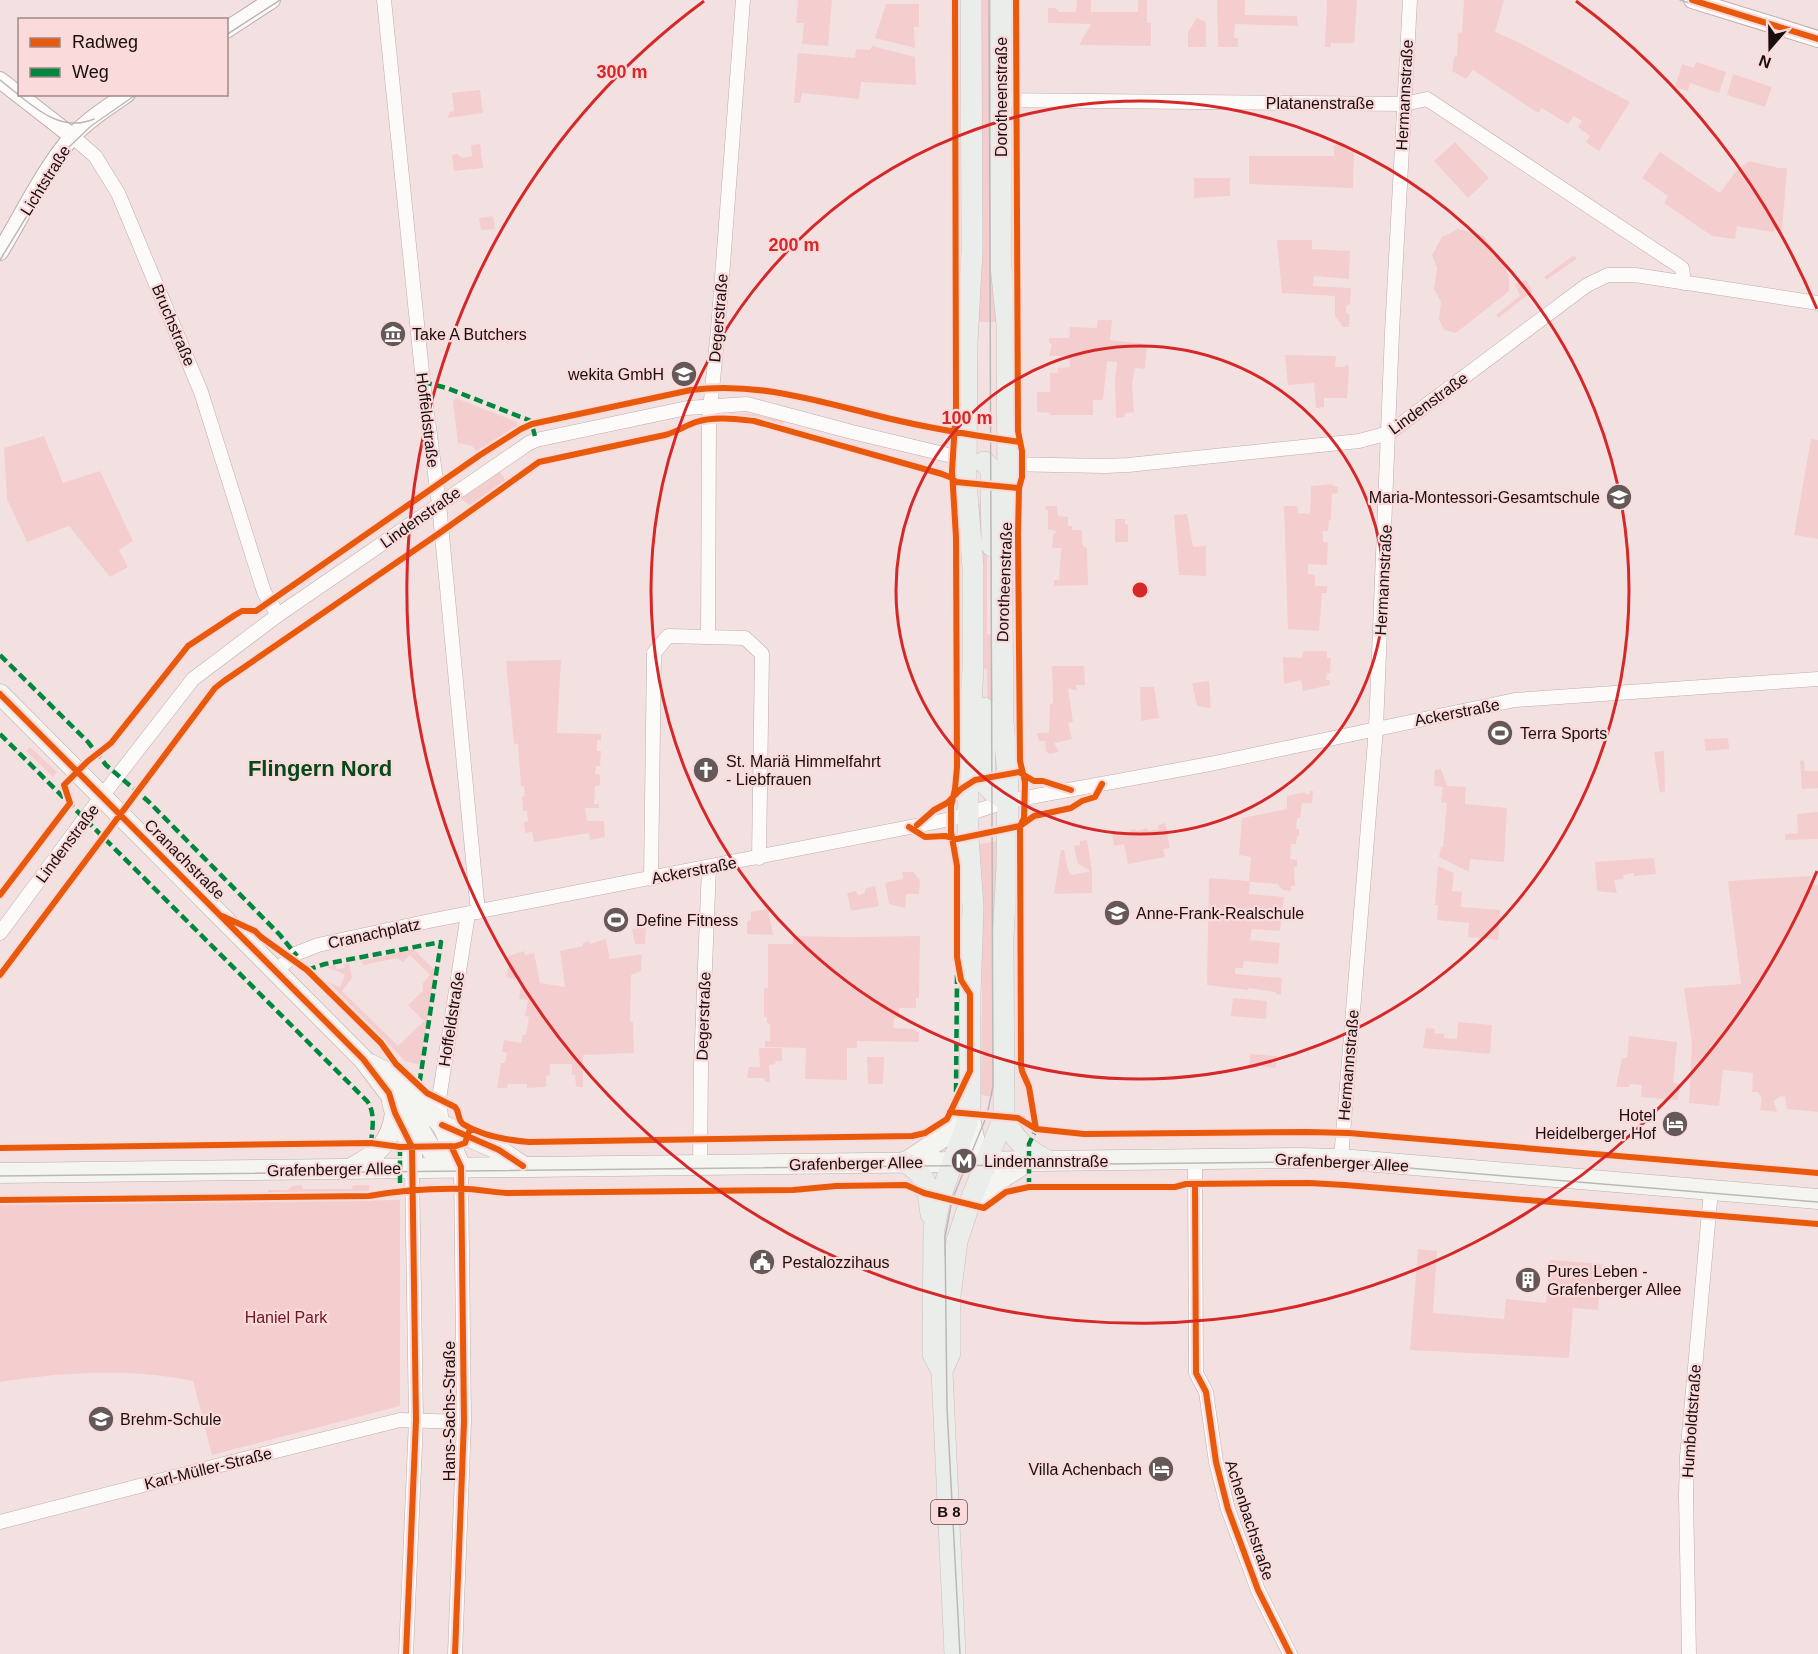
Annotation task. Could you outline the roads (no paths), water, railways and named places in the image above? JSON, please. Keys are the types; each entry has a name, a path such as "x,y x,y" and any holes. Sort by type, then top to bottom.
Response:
{"main road":[{"name":"Dorotheenstraße","path":"952,1162 969,1114 970,994 974,918 968,837 973,667 973,567 967,503 975,461 967,334 972,250 971,0"},
{"name":"Dorotheenstraße","path":"986,1161 1004,1117 1003,939 1008,801 1003,722 1002,560 1008,503 1007,324 1001,266 1000,0"},
{"path":"975,461 990,468 992,604 1002,619"},
{"path":"973,667 984,687 985,783 992,791 1008,801"},
{"name":"Cranachstraße","path":"0,694 363,1059 451,1167"},
{"name":"Cranachstraße","path":"363,1059 397,1078 442,1125 498,1150 523,1166"},
{"name":"Cranachstraße","path":"389,1093 395,1113 412,1147 412,1168"},
{"path":"351,1168 378,1152 384,1145 394,1122 395,1113"},
{"path":"934,1229 928,1187 924,1178 906,1162 955,1129 969,1114"},
{"name":"B 8","path":"942,1371 950,1353 950,1296 954,1255 969,1204 986,1161 975,1142 969,1114"},
{"path":"969,1204 1005,1176 1038,1160 1016,1140 1004,1117"},
{"name":"Cranachstraße","path":"442,1125 451,1167"},
{"name":"Grafenberger Allee","path":"0,1173 1299,1158 1818,1199"},
{"name":"B 8","path":"952,1162 964,1176 969,1204"},
{"name":"B 8","path":"952,1162 940,1197 934,1229 933,1354 942,1371 955,1654"}],"street":[{"path":"228,29 272,0"},
{"name":"Hoffeldstraße","path":"384,0 423,382 439,504 473,913 439,1099 442,1125"},
{"name":"Degerstraße","path":"708,637 710,406 718,330 743,0"},
{"name":"Hermannstraße","path":"1341,1160 1376,728 1410,0"},
{"path":"1692,0 1818,39"},
{"name":"Bruchstraße","path":"0,80 18,94"},
{"name":"Bruchstraße","path":"21,96 95,156 118,193 201,392 264,592 278,615"},
{"name":"Lichtstraße","path":"0,252 52,164 73,136 98,114 125,96"},
{"name":"Platanenstraße","path":"1001,100 1404,104 1427,99 1682,268 1684,283"},
{"name":"Lindenstraße","path":"1007,464 1128,465 1359,441 1389,433 1587,285 1608,275 1635,275 1818,303"},
{"name":"Lindenstraße","path":"0,933 193,679 278,615 536,440 658,414 710,406 747,404 975,461"},
{"path":"651,879 654,653 668,636 745,638 762,654 759,858"},
{"name":"Ackerstraße","path":"473,913 951,819 1008,801 1210,764 1515,700 1818,679"},
{"name":"Degerstraße","path":"700,1165 701,1066 709,867"},
{"name":"Cranachplatz","path":"276,971 294,954 318,945 473,913"},
{"name":"Achenbachstraße","path":"1195,1159 1196,1373 1206,1392 1216,1462 1232,1519 1257,1590 1290,1654"},
{"name":"Hans-Sachs-Straße","path":"451,1167 464,1422 455,1654"},
{"name":"Hans-Sachs-Straße","path":"406,1654 416,1420 412,1168"},
{"name":"Humboldtstraße","path":"1689,1654 1687,1457 1711,1190"},
{"name":"Karl-Müller-Straße","path":"0,1522 346,1433 400,1420 416,1420"},
{"name":"Hans-Sachs-Straße","path":"416,1420 464,1422"}],"tram line":[{"path":"228,34 280,0"},
{"path":"960,1654 947,1408 945,1237 952,1200 987,1115 993,1086 989,0"},
{"path":"1680,0 1818,43"},
{"path":"0,80 18,95"},
{"path":"20,96 55,119 68,123 80,123 94,119"},
{"path":"0,260 69,147 91,126 134,96"},
{"path":"0,1176 1289,1162 1372,1165 1818,1202"}],"place":[{"name":"Take A Butchers","path":"393,334"},
{"name":"wekita GmbH","path":"684,374"},
{"name":"Maria-Montessori-Gesamtschule","path":"1619,497"},
{"name":"Terra Sports","path":"1500,733"},
{"name":"St. Mariä Himmelfahrt - Liebfrauen","path":"706,770"},
{"name":"Anne-Frank-Realschule","path":"1117,913"},
{"name":"Define Fitness","path":"616,920"},
{"name":"Hotel Heidelberger Hof","path":"1675,1124"},
{"name":"Lindemannstraße","path":"964,1161"},
{"name":"Pestalozzihaus","path":"762,1262"},
{"name":"Pures Leben - Grafenberger Allee","path":"1528,1280"},
{"name":"Brehm-Schule","path":"101,1419"},
{"name":"Villa Achenbach","path":"1161,1469"}],"district":[{"name":"Flingern Nord","path":"320,768"}],"park label":[{"name":"Haniel Park","path":"286,1317"}]}
